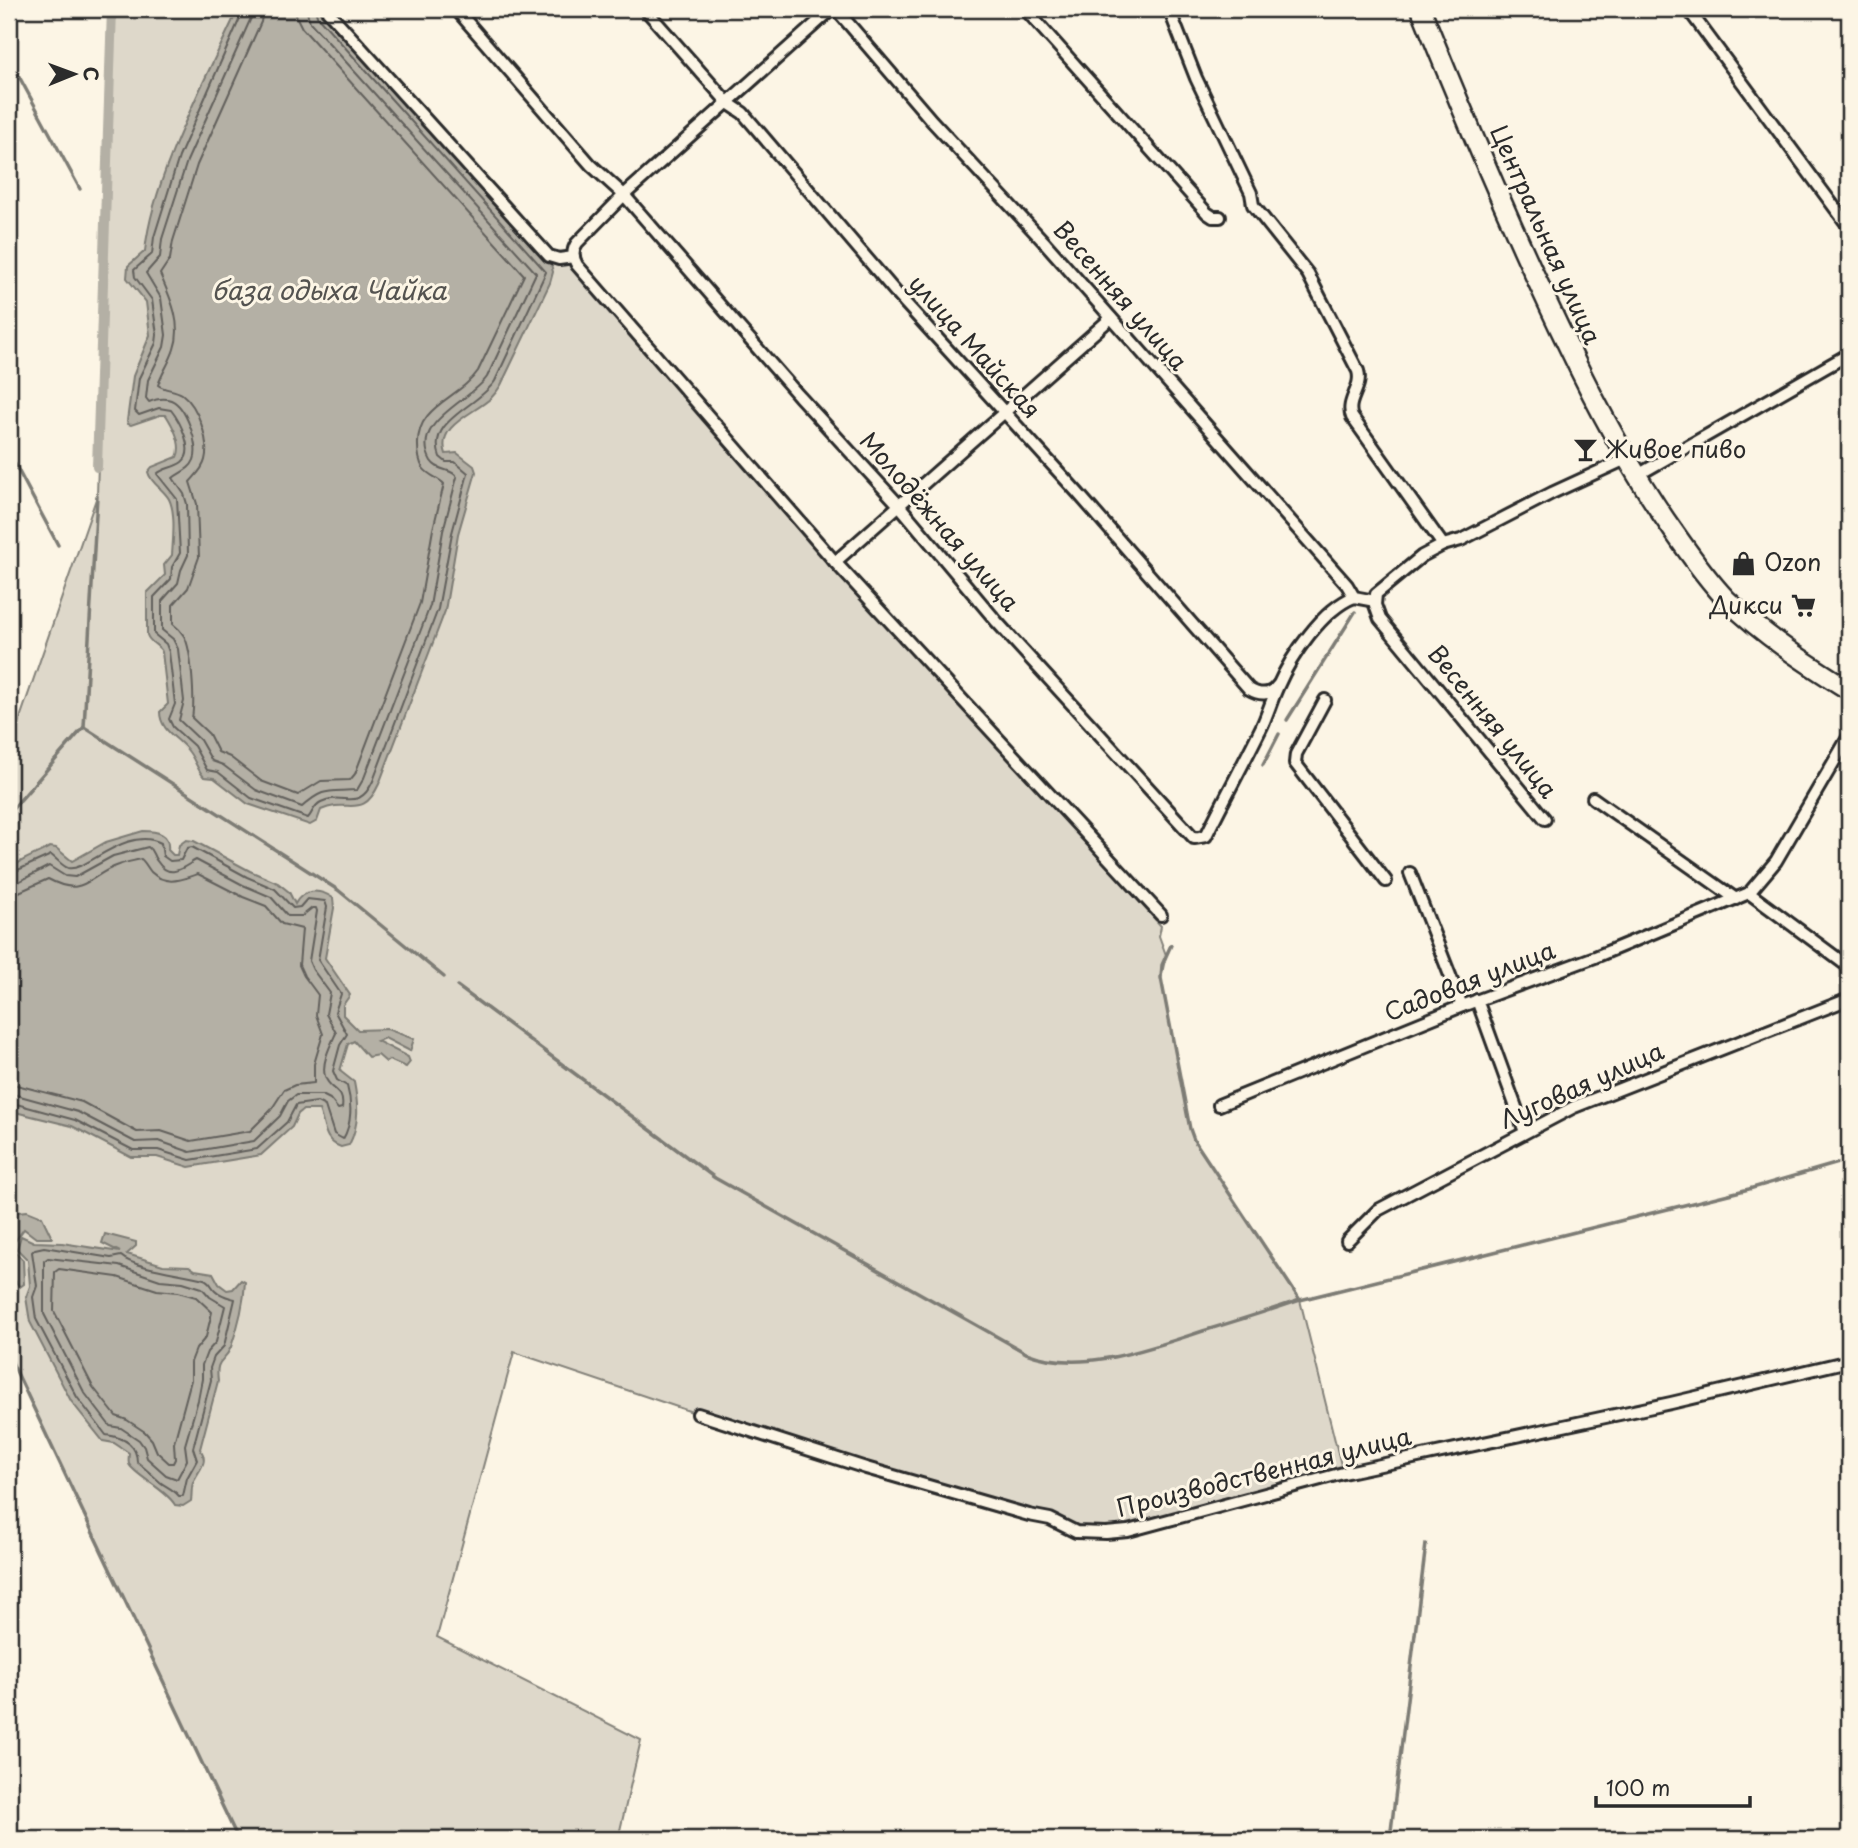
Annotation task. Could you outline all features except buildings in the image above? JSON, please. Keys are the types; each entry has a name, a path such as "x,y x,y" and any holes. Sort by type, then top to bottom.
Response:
{"main road":[{"name":"Центральная улица","path":"1420,9 1481,158 1536,279 1606,425 1636,476 1688,552 1725,597 1766,635 1849,691"}],"street":[{"path":"326,9 549,256 559,260 574,257"},
{"name":"Молодёжная улица","path":"456,9 592,165 624,195 799,396 898,504 997,622 1194,838 1206,836 1262,726 1279,684 1312,632 1343,602 1354,597"},
{"name":"улица Майская","path":"645,9 728,103 743,113 898,295 1249,689 1265,694 1273,691 1279,684"},
{"path":"834,9 624,195 576,243 574,257 577,265 835,562 1161,915"},
{"name":"Весенняя улица","path":"834,9 1111,317 1347,585 1354,597"},
{"path":"1025,9 1207,213 1213,218 1220,217"},
{"path":"1169,9 1196,78 1251,194 1253,205 1308,274 1358,371 1359,382 1349,407 1352,417 1443,545"},
{"path":"1688,9 1849,227"},
{"path":"835,562 1111,317"},
{"path":"1636,476 1849,354"},
{"path":"1354,597 1375,601 1376,594 1422,556 1443,545 1461,540 1626,459"},
{"name":"Весенняя улица","path":"1375,601 1380,619 1545,819"},
{"path":"1325,700 1296,754 1295,764 1386,881"},
{"path":"1849,736 1776,861 1749,893 1849,967"},
{"path":"1593,798 1736,899"},
{"path":"1410,873 1462,1006"},
{"name":"Садовая улица","path":"1219,1105 1477,1000 1595,957 1749,893"},
{"name":"Луговая улица","path":"1348,1241 1378,1210 1574,1107 1849,999"},
{"path":"1477,1000 1525,1132"},
{"name":"Производственная улица","path":"698,1413 866,1468 1050,1519 1076,1532 1107,1533 1128,1531 1343,1473 1671,1403 1849,1361"}],"shaded area":[{"path":"112,9 326,9 549,256 574,257 835,562 1161,926 1159,936 1166,955 1161,978 1190,1129 1194,1140 1300,1300 1343,1473 1098,1533 698,1414 514,1352 437,1637 641,1740 618,1839 238,1839 9,1356 9,750 97,496"}],"water":[{"name":"база одыха Чайка","path":"238,9 319,9 551,264 553,272 499,389 484,404 458,421 446,435 446,454 457,453 474,466 476,472 458,534 445,611 379,784 367,802 321,810 317,821 310,825 248,804 214,778 204,777 189,752 163,724 160,712 168,704 162,652 147,635 147,593 165,575 164,565 172,555 173,519 169,499 148,472 152,467 177,457 179,447 166,415 131,425 127,421 133,376 150,335 146,302 127,278 128,266 145,251 158,191 170,159"},
{"path":"143,831 162,834 167,840 168,850 173,855 177,855 179,845 186,840 194,841 278,883 289,892 295,904 302,895 312,892 333,898 334,908 325,958 350,995 343,1005 343,1015 358,1030 387,1029 414,1039 410,1051 385,1038 377,1041 408,1057 410,1062 406,1067 389,1060 386,1062 378,1055 368,1057 354,1041 348,1044 340,1071 354,1082 357,1106 355,1129 349,1145 341,1147 331,1141 319,1110 303,1110 292,1127 261,1155 189,1167 157,1157 131,1157 72,1126 9,1108 9,870 50,847 56,848 72,861 106,842"},
{"path":"27,1211 42,1217 52,1238 36,1238 24,1229 13,1244 15,1252 23,1260 24,1284 20,1287 9,1274 9,1213"},
{"path":"105,1234 136,1242 136,1246 127,1254 163,1265 189,1266 195,1270 213,1273 219,1284 227,1290 233,1289 241,1280 245,1282 234,1339 218,1368 218,1381 200,1449 204,1458 202,1466 193,1483 191,1501 183,1506 175,1505 137,1473 129,1464 129,1453 114,1443 103,1441 71,1401 30,1322 26,1297 30,1286 28,1260 17,1249 21,1236 34,1242 62,1243 120,1252 102,1243"}],"waterway":[{"path":"97,467 112,9"},
{"path":"9,58 80,189"},
{"path":"9,453 58,545"},
{"path":"9,813 84,727 97,496"},
{"path":"1287,720 1355,612"},
{"path":"84,727 338,890 444,977"},
{"path":"1263,765 1279,734"},
{"path":"457,986 715,1178 1026,1353 1048,1359 1093,1360 1138,1351 1300,1300 1194,1140 1190,1129 1161,978 1162,965 1171,945"},
{"path":"1300,1300 1749,1189 1849,1160"},
{"path":"9,1356 238,1839"},
{"path":"1390,1839 1426,1544"}],"place":[{"name":"Живое пиво","path":"1585,450"},
{"name":"Ozon","path":"1744,563"},
{"name":"Дикси","path":"1803,606"}]}
